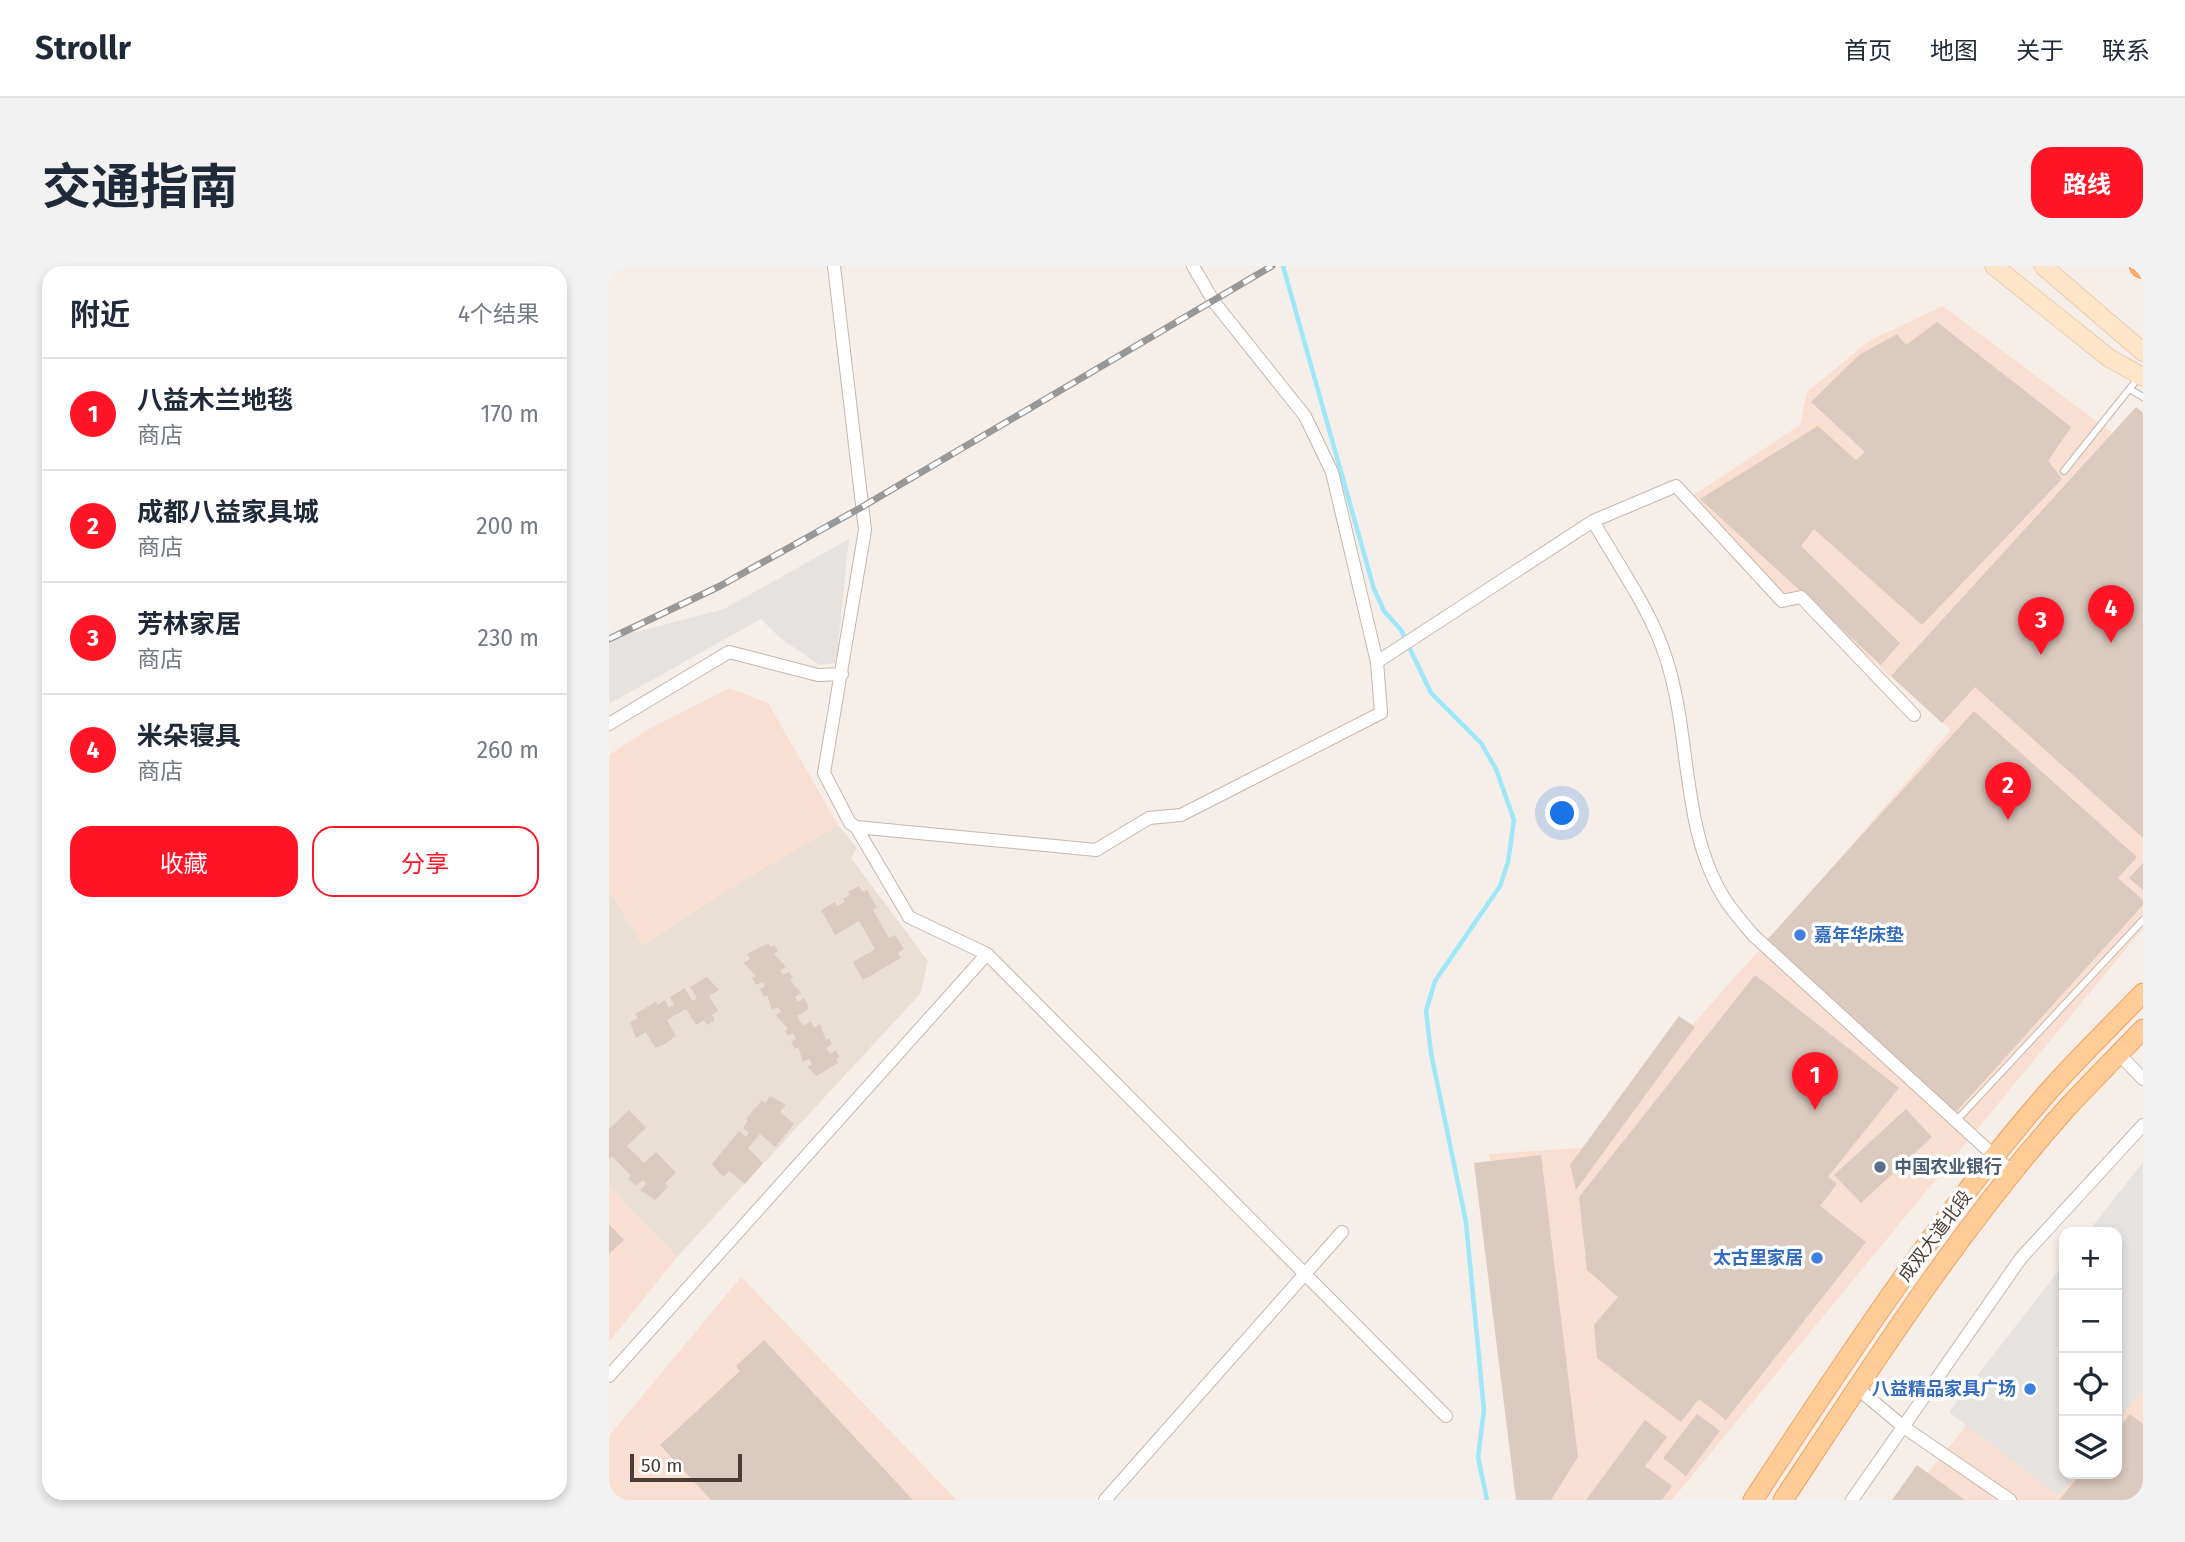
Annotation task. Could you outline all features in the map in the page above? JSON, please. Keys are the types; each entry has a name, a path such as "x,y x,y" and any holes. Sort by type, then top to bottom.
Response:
{"main road":[{"path":"1994,266 2138,381"},
{"path":"2043,266 2143,352"},
{"name":"成双大道北段","path":"1753,1500 1873,1319 1995,1158 2048,1092 2143,993"},
{"name":"成双大道北段","path":"1783,1500 1891,1335 2014,1174 2065,1110 2143,1029"}],"street":[{"path":"834,266 865,530 824,773 850,823 856,827 909,917 986,954 1447,1416"},
{"path":"856,827 1096,850 1149,818 1181,815 1381,713 1377,662 1332,472 1305,416 1213,302 1193,266"},
{"path":"1377,662 1593,522 1676,486 1782,601 1801,597 1914,715"},
{"path":"1593,522 1666,657 1677,699 1695,816 1710,865 1725,900 1753,935 2014,1174"},
{"path":"609,724 729,652 818,675 842,674"},
{"path":"609,1376 986,954"},
{"path":"2119,1054 2143,1079"},
{"path":"1852,1500 1905,1428 2021,1258 2143,1125"},
{"path":"1105,1500 1342,1232"},
{"path":"1857,1388 1905,1428 2010,1500"}],"lane":[{"path":"2138,381 2143,397"},
{"path":"2064,471 2138,381"},
{"path":"1955,1121 2143,920"}],"shaded area":[{"path":"1943,306 2143,456 2143,928 1672,1500 1540,1500 1489,1154 1582,1148 1795,910 1951,730 1794,591 1783,596 1694,495 1800,425 1807,392 1869,341"},
{"path":"849,539 836,663 820,665 780,638 761,619 609,704 609,639 724,609"},
{"path":"730,688 768,703 838,825 738,883 643,945 609,890 609,755 649,729"},
{"path":"838,825 857,848 851,858 928,961 920,994 677,1257 609,1187 609,890 643,945 738,883"},
{"path":"2143,1162 2143,1389 2122,1416 2122,1227 2092,1227"},
{"path":"609,1187 677,1257 609,1342"},
{"name":"八益精品家具广场","path":"2143,1208 2143,1500 1906,1500 2059,1311 2059,1479 2122,1479 2122,1234"},
{"path":"2059,1270 2059,1479 2072,1479 2058,1496 1949,1412"},
{"path":"741,1277 957,1500 617,1500 609,1492 609,1436"}],"building":[{"path":"1937,322 2071,427 2048,461 2062,479 1922,625 1814,529 1801,546 1900,643 1881,665 1700,499 1818,426 1856,460 1865,452 1811,402 1859,355 1897,334 1906,345"},
{"path":"2136,407 2143,413 2143,838 1975,687 1942,723 1891,676"},
{"path":"1974,711 2137,857 2118,878 2143,900 2143,905 1956,1112 1765,942"},
{"path":"2143,863 2143,890 2129,878"},
{"path":"859,886 862,892 867,890 877,908 873,910 889,938 895,935 904,949 898,953 901,958 863,980 853,962 875,949 859,921 835,935 821,910 835,902 837,906 845,902 843,899 850,895 848,892"},
{"path":"768,943 771,947 774,945 778,951 774,954 786,967 780,970 783,975 789,972 793,978 790,980 801,993 795,997 798,1002 804,998 808,1005 808,1010 797,1016 803,1026 811,1021 814,1028 820,1024 826,1040 829,1038 832,1044 826,1048 830,1054 836,1050 839,1057 836,1059 838,1063 816,1076 808,1067 812,1064 809,1059 803,1062 798,1047 795,1049 791,1042 796,1039 793,1033 788,1036 785,1031 788,1029 776,1015 781,1012 778,1007 772,1010 767,995 764,997 760,989 765,986 763,982 756,985 752,978 756,976 744,963 750,959 747,954"},
{"path":"1755,975 1899,1088 1828,1177 1837,1184 1820,1206 1866,1242 1726,1420 1699,1399 1681,1422 1597,1358 1594,1325 1618,1297 1587,1270 1579,1197"},
{"path":"707,977 719,990 709,996 718,1011 712,1015 715,1020 707,1025 704,1020 696,1025 686,1009 667,1020 676,1036 663,1045 655,1048 646,1032 636,1038 630,1022 638,1018 635,1014 665,1000 669,1008 674,1005 670,997 685,988 692,1001 697,998 690,987"},
{"path":"1679,1016 1695,1027 1576,1190 1570,1165"},
{"path":"770,1096 786,1105 780,1112 794,1124 775,1147 760,1134 748,1148 763,1163 745,1184 729,1171 723,1177 712,1164 739,1131 746,1137 749,1133 743,1128 748,1120 746,1119 762,1100 765,1103"},
{"path":"1906,1109 1932,1137 1861,1203 1834,1175"},
{"path":"629,1110 646,1128 627,1146 644,1163 656,1152 676,1173 665,1183 668,1187 655,1200 640,1190 646,1184 643,1180 636,1186 628,1178 631,1176 612,1156 609,1159 609,1129"},
{"path":"1541,1155 1578,1457 1551,1500 1516,1500 1474,1163"},
{"path":"609,1224 624,1240 609,1254"},
{"path":"764,1340 913,1500 711,1500 660,1445 740,1371 736,1366"},
{"path":"1697,1414 1720,1431 1686,1476 1663,1458"},
{"path":"2130,1414 2143,1424 2143,1500 2059,1500 2077,1479 2122,1479 2122,1424"},
{"path":"1645,1420 1667,1437 1645,1466 1672,1486 1662,1500 1586,1500"},
{"path":"1917,1465 1965,1500 1892,1500"}],"waterway":[{"path":"1283,266 1374,589 1384,611 1401,630 1431,693 1481,743 1496,769 1514,820 1508,862 1500,886 1435,981 1426,1011 1431,1053 1466,1222 1484,1410 1478,1457 1487,1500"}],"railway":[{"path":"609,639 720,586 862,507 1272,266"}],"place":[{"name":"米朵寝具","path":"2111,643"},
{"name":"芳林家居","path":"2041,655"},
{"name":"成都八益家具城","path":"2008,820"},
{"name":"嘉年华床垫","path":"1800,935"},
{"name":"八益木兰地毯","path":"1815,1110"},
{"name":"中国农业银行","path":"1880,1167"},
{"name":"太古里家居","path":"1817,1258"},
{"name":"八益精品家具广场","path":"2030,1389"}]}
